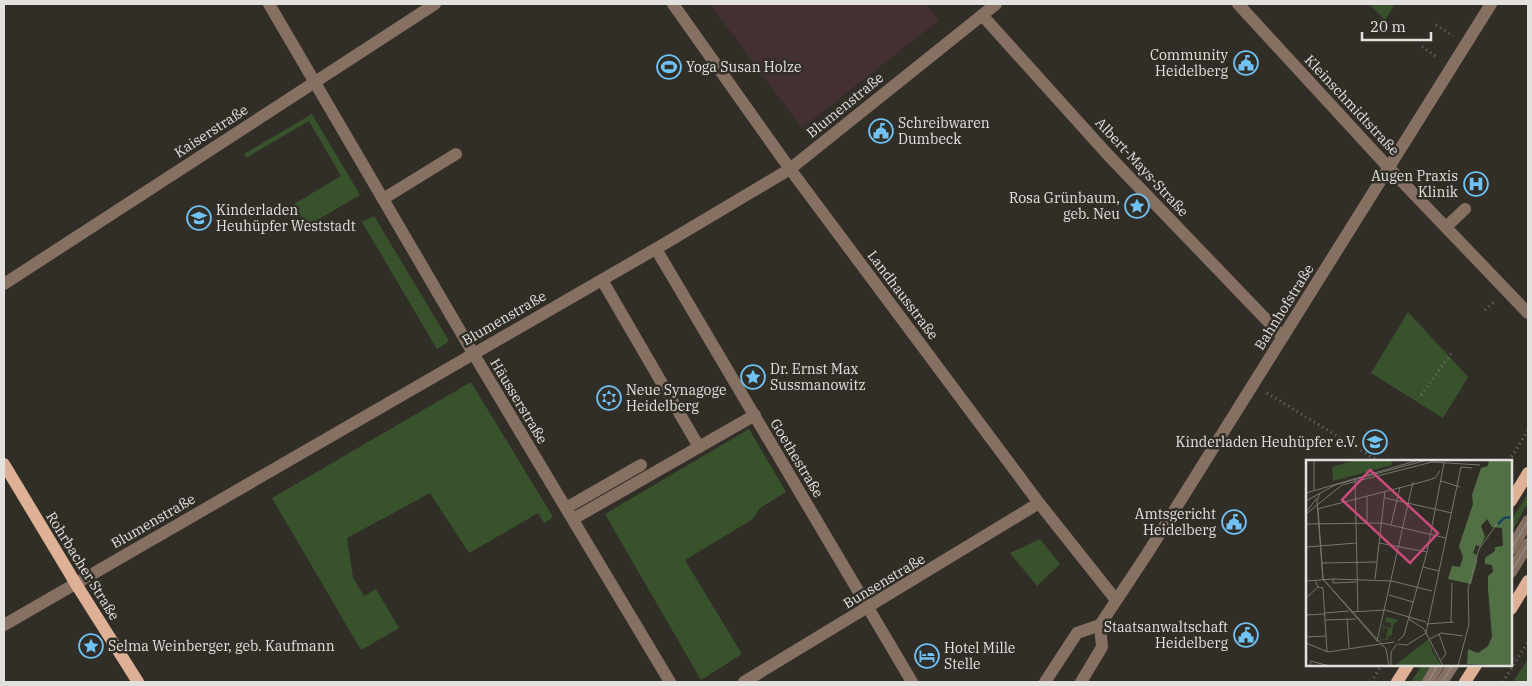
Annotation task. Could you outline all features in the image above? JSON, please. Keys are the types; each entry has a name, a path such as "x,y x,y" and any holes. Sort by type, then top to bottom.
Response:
{"main road":[{"name":"Rohrbacher Straße","path":"4,464 76,584 138,682"},
{"path":"1512,500 1528,473"},
{"path":"1512,607 1528,581"},
{"path":"1397,682 1407,666"},
{"path":"1465,682 1475,666"}],"street":[{"name":"Häusserstraße","path":"269,4 473,353 670,682"},
{"name":"Kaiserstraße","path":"4,284 435,4"},
{"name":"Landhausstraße","path":"672,4 790,168 1039,503 1116,600"},
{"name":"Blumenstraße","path":"4,625 602,280 790,168 996,4"},
{"name":"Kleinschmidtstraße","path":"1238,4 1389,168 1528,312"},
{"name":"Bahnhofstraße","path":"1100,625 1253,385 1491,4"},
{"name":"Albert-Mays-Straße","path":"982,15 1109,156 1283,337"},
{"path":"384,199 456,154"},
{"path":"1446,227 1465,209"},
{"name":"Goethestraße","path":"660,246 755,415 912,682"},
{"path":"602,280 699,447"},
{"path":"570,513 699,447 755,415"},
{"path":"570,513 641,465"},
{"name":"Bunsenstraße","path":"744,682 1039,503"},
{"path":"1512,547 1528,521"},
{"path":"1512,570 1528,544"},
{"path":"1045,682 1077,633 1100,625 1102,647 1081,682"},
{"path":"1428,682 1437,666"},
{"path":"1442,682 1452,666"}],"path":[{"path":"1420,395 1451,354"},
{"path":"1253,385 1376,460"},
{"path":"1510,460 1528,430"},
{"path":"1503,682 1528,642"},
{"path":"1371,682 1381,666"}],"shaded area":[{"path":"710,4 926,4 939,20 802,128"}],"green space":[{"path":"1369,4 1395,4 1385,20"},
{"path":"312,114 360,195 307,226 294,204 341,176 309,121 246,158 244,154"},
{"path":"374,216 449,341 437,349 362,222"},
{"path":"1408,312 1468,377 1443,418 1371,373"},
{"path":"471,382 553,517 544,523 538,513 469,553 430,493 347,538 353,578 364,596 376,589 399,628 361,650 272,498"},
{"path":"749,429 786,492 760,508 753,519 685,560 742,654 701,680 605,514"},
{"path":"1528,493 1528,503 1512,531 1512,519"},
{"path":"1040,539 1060,564 1037,586 1010,553"},
{"path":"1528,659 1528,682 1513,682"},
{"path":"1421,666 1430,666 1421,682 1411,682"}],"tram line":[{"path":"1512,547 1528,521"},
{"path":"1512,570 1528,544"},
{"path":"1428,682 1437,666"},
{"path":"1442,682 1452,666"}],"place":[{"name":"Community Heidelberg","path":"1246,63"},
{"name":"Yoga Susan Holze","path":"669,67"},
{"name":"Schreibwaren Dumbeck","path":"881,131"},
{"name":"Augen Praxis Klinik","path":"1476,184"},
{"name":"Rosa Grünbaum, geb. Neu","path":"1137,206"},
{"name":"Kinderladen Heuhüpfer Weststadt","path":"199,218"},
{"name":"Dr. Ernst Max Sussmanowitz","path":"753,377"},
{"name":"Neue Synagoge Heidelberg","path":"609,398"},
{"name":"Kinderladen Heuhüpfer e.V.","path":"1375,442"},
{"name":"Amtsgericht Heidelberg","path":"1234,522"},
{"name":"Staatsanwaltschaft Heidelberg","path":"1246,635"},
{"name":"Selma Weinberger, geb. Kaufmann","path":"91,646"},
{"name":"Hotel Mille Stelle","path":"927,656"}]}
